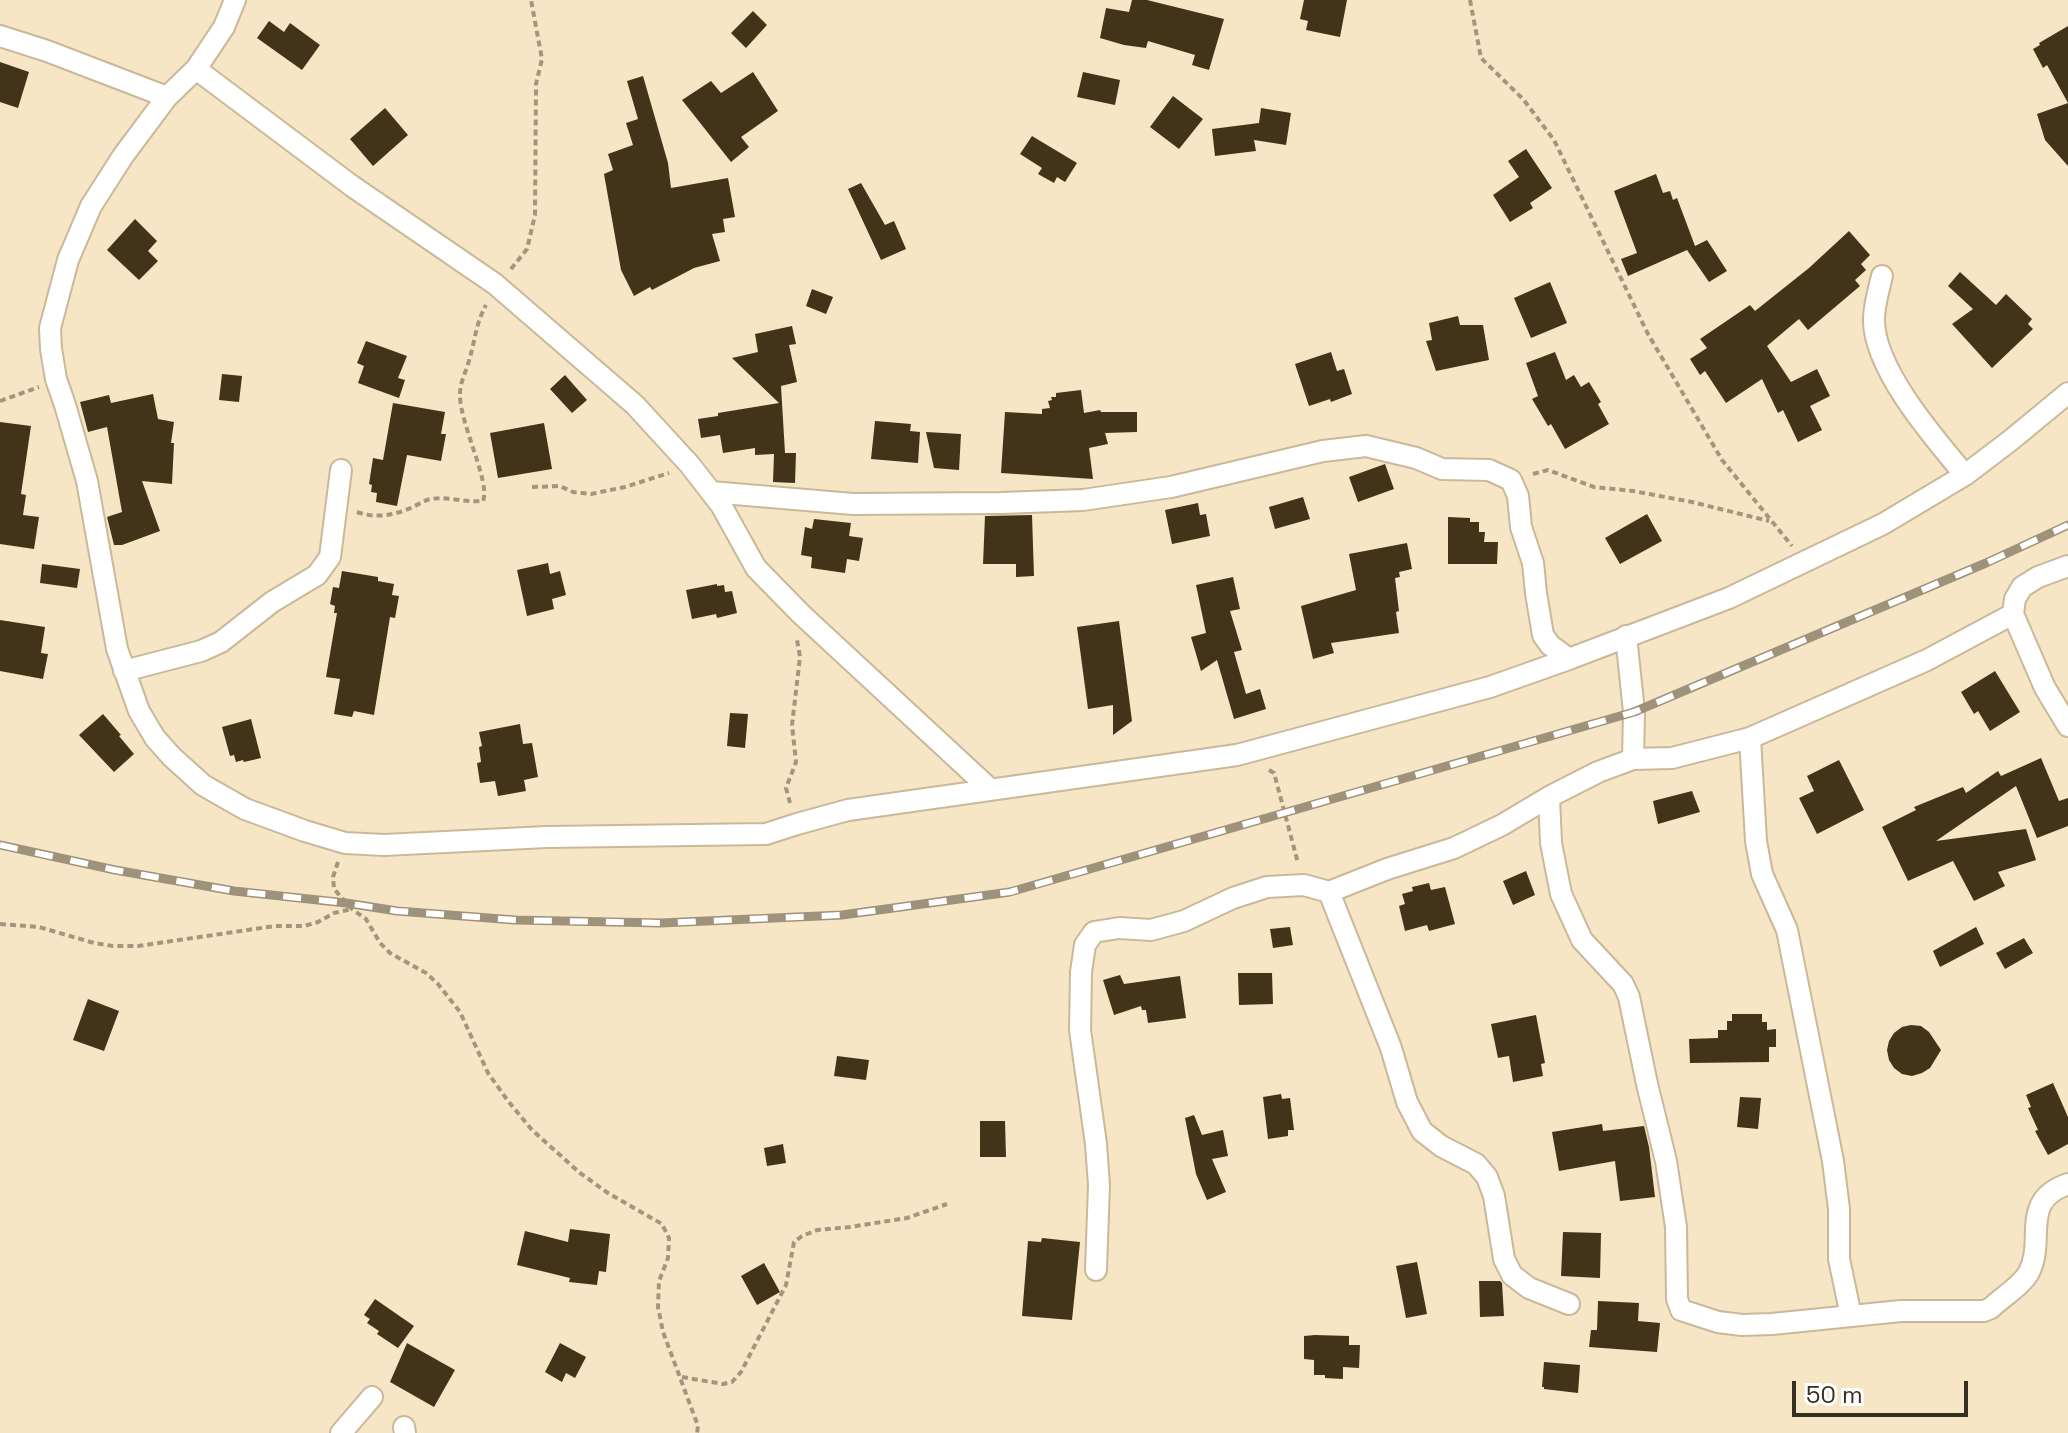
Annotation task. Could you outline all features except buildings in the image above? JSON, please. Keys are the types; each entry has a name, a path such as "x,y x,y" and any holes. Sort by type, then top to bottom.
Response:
{"street":[{"path":"235,0 224,27 196,69 167,97 91,206 68,260 50,328 51,349 56,379 87,481 117,649 139,711 155,738 203,785 245,809 345,843 384,845 547,837 766,834 848,810 1243,753 1490,687 1729,598 1883,524 1965,475 2068,393"},
{"path":"0,36 167,97"},
{"path":"196,69 352,186 498,286 635,405 690,465 721,505 756,568 801,614 991,790"},
{"path":"1882,276 1874,319 1877,343 1885,363 1914,410 1965,475"},
{"path":"711,492 853,504 1083,500 1171,487 1323,451 1366,446 1416,458 1442,469 1489,470 1511,480 1518,496 1521,527 1533,563 1543,635 1550,645 1569,659"},
{"path":"124,671 201,651 221,642 272,602 317,575 330,557 341,470"},
{"path":"2068,566 2038,577 2022,587 2015,599 2013,614 2045,688 2068,726"},
{"path":"1096,1270 1099,1185 1080,1030 1081,972 1085,945 1094,932 1119,928 1151,930 1184,921 1233,898 1267,887 1304,885 1329,892 1387,869 1454,848 1598,772 1633,759 1672,758 1750,738 1927,660 2013,614"},
{"path":"1626,636 1634,712 1633,759"},
{"path":"1750,738 1756,841 1762,874 1787,930 1833,1161 1839,1209 1839,1259 1851,1316"},
{"path":"1549,797 1551,843 1561,894 1582,940 1623,984 1629,997 1666,1161 1676,1227 1677,1299 1681,1310 1718,1322 1742,1325 1901,1311 1984,1311 2027,1275 2033,1257 2040,1206 2056,1188 2068,1184"},
{"path":"1329,892 1391,1048 1407,1102 1422,1131 1441,1146 1476,1164 1487,1177 1494,1196 1504,1259 1512,1275 1529,1288 1569,1304"},
{"path":"341,1433 372,1397"}],"path":[{"path":"337,501 355,511 376,517 400,512 428,499 483,501 483,477 463,419 459,390 480,316 490,297 527,249 535,215 536,84 542,59 531,0"},
{"path":"1470,0 1481,58 1523,99 1554,140 1648,334 1722,460 1805,560"},
{"path":"0,401 56,379"},
{"path":"532,487 560,486 573,492 591,494 625,487 690,465"},
{"path":"1511,480 1548,470 1594,487 1692,502 1771,522"},
{"path":"797,824 786,788 796,762 792,725 800,657 796,635 801,614"},
{"path":"1243,753 1274,773 1304,885"},
{"path":"345,843 333,877 334,889 366,919 380,943 390,953 426,973 438,984 460,1012 488,1073 532,1130 580,1173 662,1224 669,1238 668,1258 659,1281 658,1307 663,1332 698,1426 697,1433"},
{"path":"0,924 39,927 94,943 138,946 275,926 304,926 352,909"},
{"path":"681,1377 723,1384 732,1382 741,1372 786,1285 794,1242 802,1236 817,1230 907,1218 947,1204"}],"railway":[{"path":"0,845 234,891 397,911 515,920 661,923 842,915 1010,892 1634,712 1986,563 2068,525"}]}
